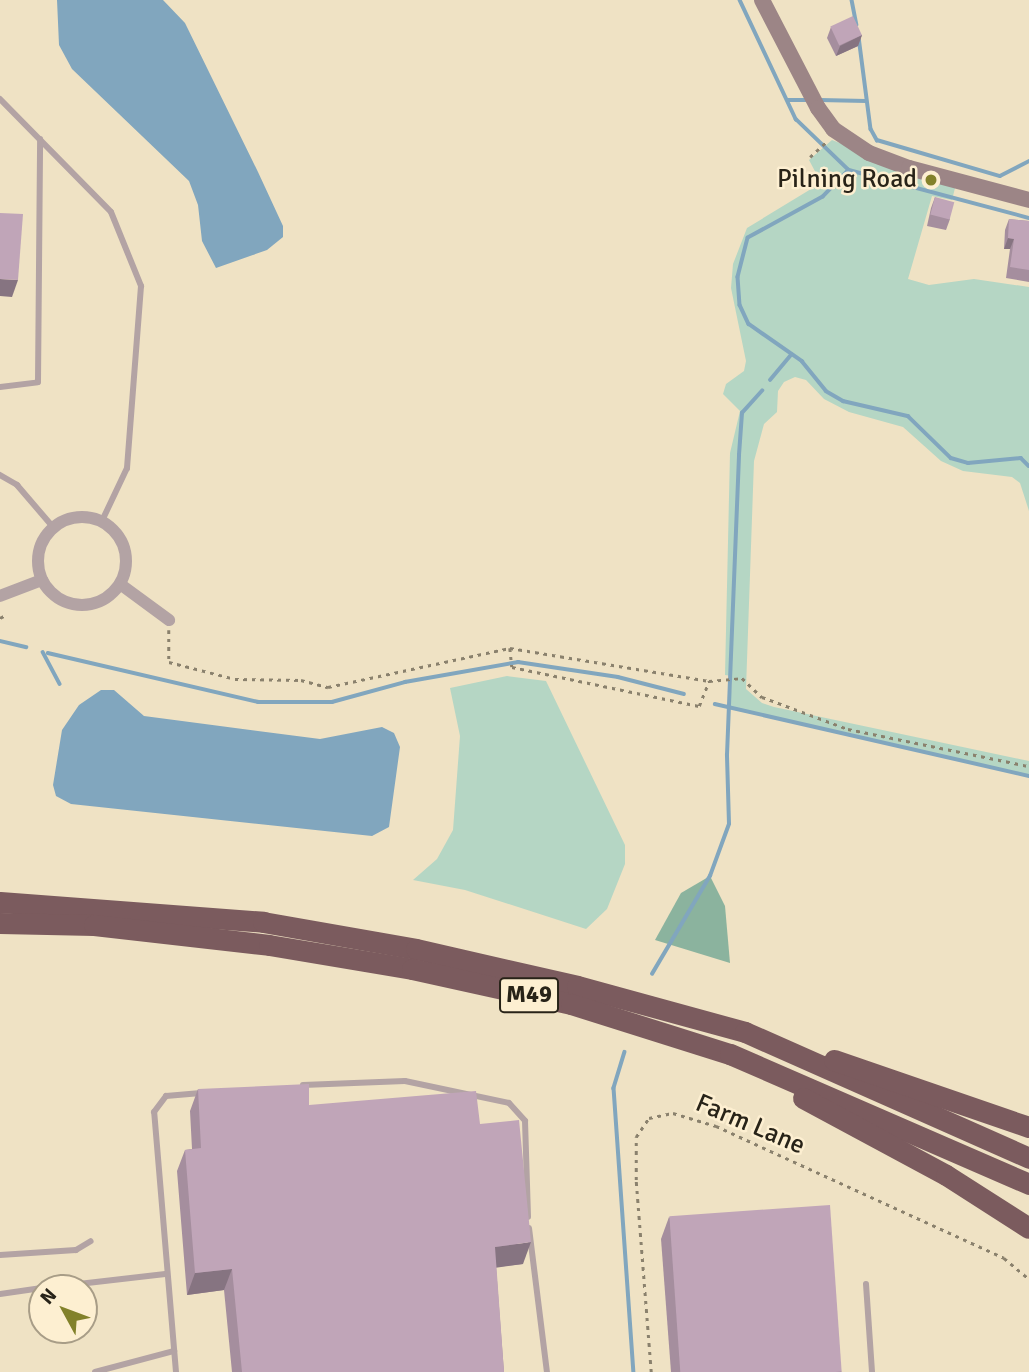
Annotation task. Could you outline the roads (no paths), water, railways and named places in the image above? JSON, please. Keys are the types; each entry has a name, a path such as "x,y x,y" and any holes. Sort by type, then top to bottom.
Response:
{"highway":[{"name":"M49","path":"0,902 263,922 416,949 563,983 745,1032 958,1099 1029,1127"},
{"name":"M49","path":"0,923 94,925 269,946 412,969 571,1004 673,1035 779,1075 1029,1184"},
{"name":"M49","path":"745,1032 1029,1158"},
{"name":"M49","path":"673,1035 946,1175 1029,1228"}],"main road":[{"path":"762,0 818,108 833,129 869,153 1029,200"}],"street":[{"path":"77,517 102,521 122,541 126,556 120,584 111,594 86,605 60,599 43,580 39,552 53,527 77,517"},
{"path":"0,596 43,580"},
{"path":"120,584 169,620"}],"lane":[{"path":"0,99 111,212 141,286 127,468 102,521"},
{"path":"0,387 38,382 40,139"},
{"path":"0,475 17,485 53,527"},
{"path":"299,1086 405,1081 509,1103 525,1121 528,1218 547,1372"},
{"path":"176,1372 165,1274 154,1112 166,1096 206,1093"},
{"path":"0,1255 76,1250 91,1241"},
{"path":"98,1282 165,1274"},
{"path":"866,1284 872,1372"},
{"path":"0,1294 28,1290"},
{"path":"95,1372 174,1351"}],"water":[{"path":"57,0 163,0 185,23 283,226 283,237 267,250 216,268 202,241 198,205 189,181 72,69 59,45"},
{"path":"101,690 114,690 144,716 320,739 382,727 394,733 400,747 389,827 372,836 71,804 56,796 53,785 62,730 79,705"}],"waterway":[{"path":"740,0 796,119 849,170 1029,218"},
{"path":"852,0 857,25"},
{"path":"859,37 871,129 877,140 1000,176 1029,161"},
{"path":"788,100 808,100"},
{"path":"820,100 866,101"},
{"path":"849,170 823,197 748,238 738,277 740,305 749,324 802,361 826,391 843,401 908,416 951,458 968,463 1021,458 1029,466"},
{"path":"770,380 791,355"},
{"path":"652,974 710,876 729,824 727,755 742,413 762,391"},
{"path":"0,641 26,647"},
{"path":"43,652 60,684"},
{"path":"48,653 258,702 332,702 405,682 518,662 618,677 684,694"},
{"path":"715,704 1029,776"},
{"path":"625,1052 614,1088 634,1372"}],"place":[{"name":"Pilning Road","path":"931,180"}]}
